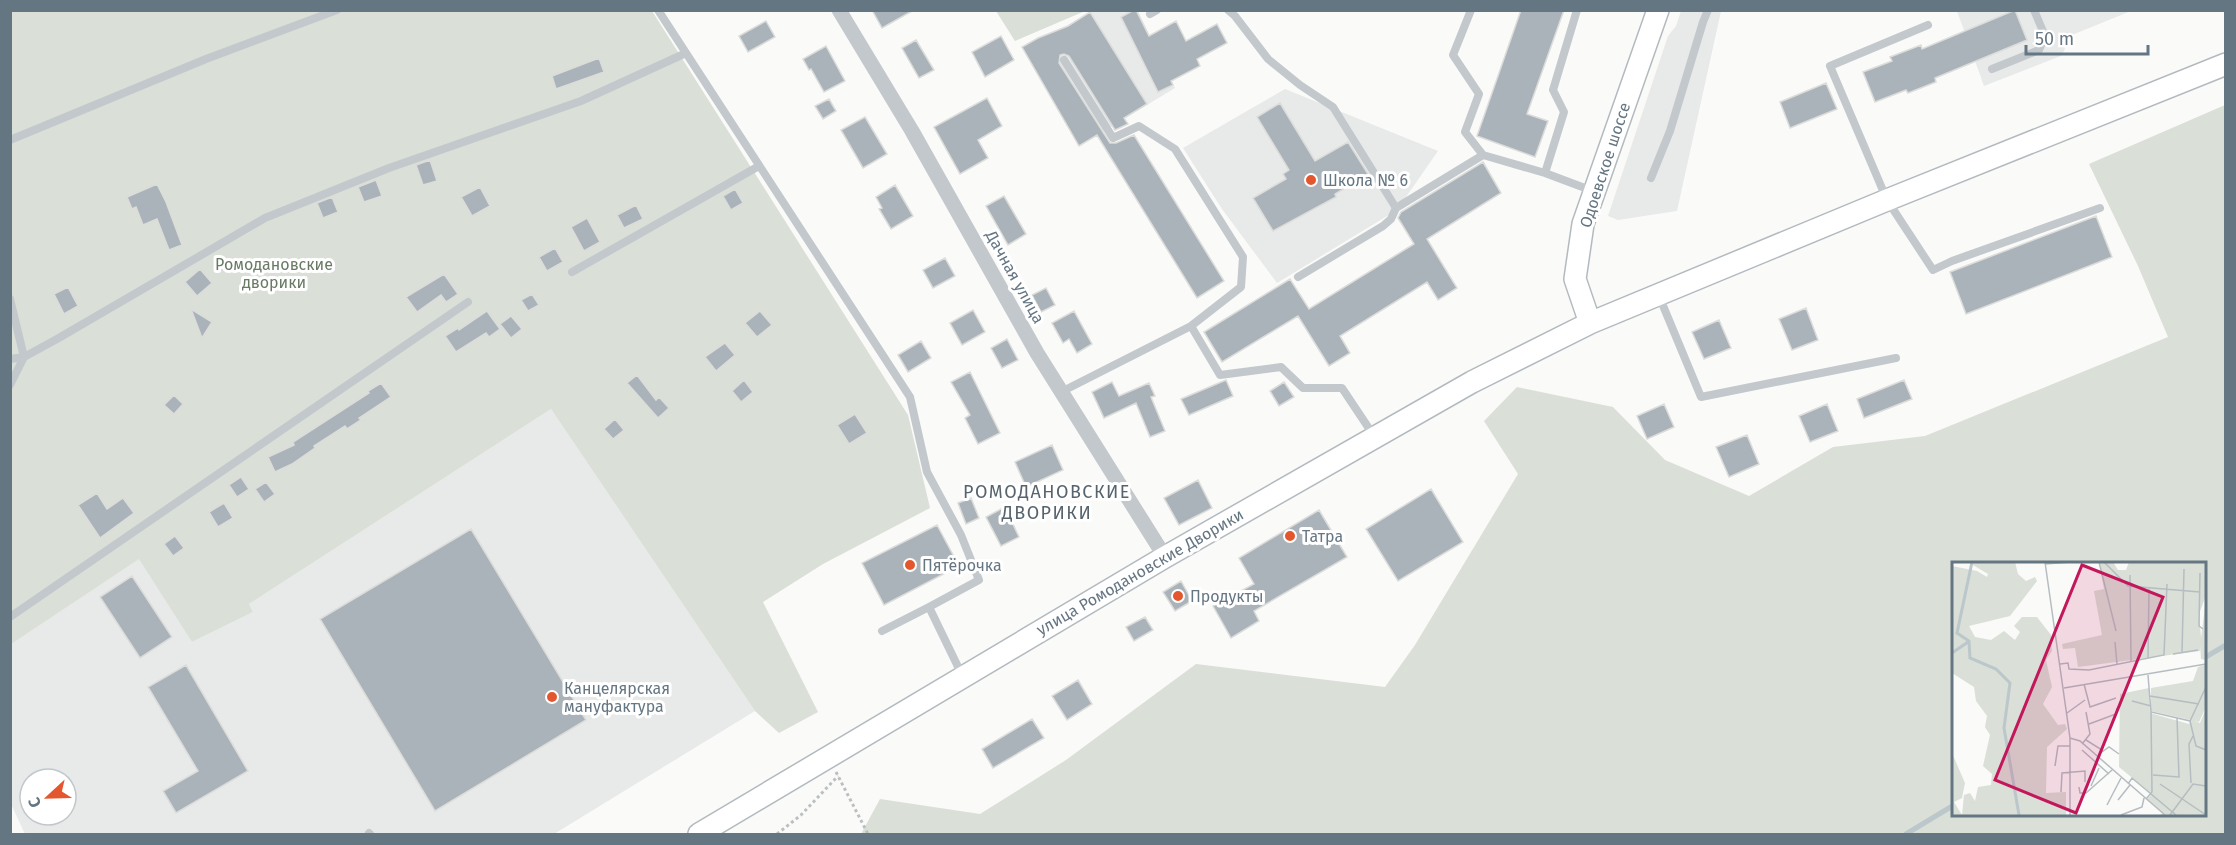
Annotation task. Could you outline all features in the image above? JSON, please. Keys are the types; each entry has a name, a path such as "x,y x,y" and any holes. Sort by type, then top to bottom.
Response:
{"street":[{"name":"Дачная улица","path":"839,10 912,131 1037,353 1165,557"},
{"name":"Одоевское шоссе","path":"1590,322 1575,279 1583,224 1658,10"},
{"name":"улица Ромодановские Дворики","path":"699,834 833,766 962,676 1165,557 1472,382 1590,322 2226,64"}],"lane":[{"path":"10,140 206,58 337,10"},
{"path":"658,10 910,397 927,472 961,535 979,580 882,631"},
{"path":"1228,10 1268,59 1300,85 1333,107 1396,208"},
{"path":"1471,10 1453,55 1479,94 1465,132 1483,155 1545,173 1594,192"},
{"path":"1545,173 1564,112 1553,90 1577,10"},
{"path":"1651,178 1670,131 1708,10"},
{"path":"1992,69 2039,50 2045,36 2034,10"},
{"path":"1928,25 1830,66 1887,200 1932,270 2100,208"},
{"path":"10,359 24,357 57,339 265,218 389,168 581,100 686,53"},
{"path":"1061,392 1191,326 1242,287 1244,257 1175,149 1139,126 1113,138 1064,60"},
{"path":"1298,277 1383,226 1391,219 1396,208 1483,155"},
{"path":"572,272 759,166"},
{"path":"1659,295 1701,397 1896,358"},
{"path":"10,299 24,357 10,385"},
{"path":"10,617 468,302"},
{"path":"1191,326 1220,375 1281,366 1303,388 1342,388 1375,437"},
{"path":"929,607 962,676"}],"path":[{"path":"777,834 801,815 833,766 868,834"}],"shaded area":[{"path":"1138,11 1175,88 1079,146 1022,47 1068,26 1090,12"},
{"path":"1681,11 1721,11 1677,211 1618,220 1608,216 1668,36 1676,26"},
{"path":"1957,11 2131,11 2062,39 2065,49 2061,56 1984,86"},
{"name":"Школа № 6","path":"1285,89 1438,151 1397,210 1277,283 1222,209 1183,148"},
{"path":"551,409 755,711 554,834 25,834 22,827 78,827 78,767 18,767 18,819 11,804 10,644 140,558 192,642 253,612 249,604"}],"green space":[{"name":"Ромодановские дворики","path":"11,11 652,11 908,415 930,508 823,564 763,602 818,712 779,733 755,711 551,409 249,604 253,612 192,642 139,559 11,644"},
{"path":"996,11 1085,11 1015,41"},
{"path":"2225,105 2225,834 861,834 880,799 980,814 1066,760 1196,664 1385,687 1415,645 1518,474 1484,421 1517,387 1613,407 1665,460 1749,496 1833,447 1925,436 2168,337 2138,266 2089,164"}],"building":[{"path":"872,10 914,10 882,28"},
{"path":"1134,10 1149,36 1176,21 1186,41 1217,24 1227,43 1197,59 1200,66 1171,81 1173,85 1158,92 1121,17"},
{"path":"1521,10 1564,10 1527,114 1548,121 1535,157 1477,136"},
{"path":"2015,10 2027,40 1935,78 1936,82 1875,102 1863,72 1892,61 1890,57 1921,45 1922,49"},
{"path":"1090,12 1147,104 1124,118 1128,124 1115,130 1069,56 1060,55 1059,63 1110,143 1116,143 1134,135 1224,281 1197,298 1097,135 1079,146 1022,47 1068,26"},
{"path":"766,21 775,37 748,52 739,36"},
{"path":"1001,36 1014,60 985,77 972,52"},
{"path":"916,40 934,70 919,78 902,48"},
{"path":"826,46 845,81 824,92 803,59"},
{"path":"599,58 604,72 556,89 552,76"},
{"path":"1826,83 1837,109 1790,128 1780,102"},
{"path":"987,98 1002,126 978,140 988,158 960,174 934,127"},
{"path":"829,99 836,111 823,119 815,106"},
{"path":"1280,103 1315,161 1348,142 1368,174 1335,194 1336,197 1273,231 1253,198 1286,179 1283,174 1289,170 1257,117"},
{"path":"865,117 887,154 863,168 841,130"},
{"path":"430,160 437,181 423,185 416,165"},
{"path":"1483,162 1501,193 1427,239 1457,288 1438,300 1427,282 1340,336 1350,353 1329,366 1298,316 1222,362 1204,332 1290,279 1309,309 1414,244 1398,218 1401,212"},
{"path":"376,180 382,196 364,202 358,187"},
{"path":"157,184 182,245 169,250 157,219 143,225 136,207 132,209 127,197"},
{"path":"895,185 913,216 891,229 879,209 882,208 876,197"},
{"path":"480,187 490,206 472,216 461,197"},
{"path":"735,189 743,203 731,210 723,196"},
{"path":"1004,196 1026,234 1008,245 986,206"},
{"path":"332,197 338,212 323,218 317,203"},
{"path":"636,205 643,219 624,228 617,215"},
{"path":"2096,216 2112,257 1966,314 1950,272"},
{"path":"587,218 600,242 584,251 571,227"},
{"path":"555,248 563,262 547,271 539,257"},
{"path":"945,258 955,276 933,288 923,270"},
{"path":"200,269 212,283 197,296 185,282"},
{"path":"444,274 458,294 446,302 441,295 417,312 406,297"},
{"path":"68,287 78,306 64,314 54,294"},
{"path":"1046,288 1055,305 1041,312 1032,295"},
{"path":"532,294 539,305 528,311 521,300"},
{"path":"1806,308 1818,340 1792,350 1779,319"},
{"path":"191,309 212,322 202,338"},
{"path":"973,310 985,332 962,345 950,323"},
{"path":"487,311 500,329 489,337 486,333 456,352 445,336 458,328 459,330"},
{"path":"760,311 772,325 757,337 745,323"},
{"path":"1074,311 1092,344 1077,353 1069,339 1063,343 1052,323"},
{"path":"511,316 522,329 511,338 500,324"},
{"path":"1719,320 1731,348 1704,359 1692,332"},
{"path":"1007,339 1018,360 1002,368 991,348"},
{"path":"921,341 931,358 908,372 898,355"},
{"path":"725,343 735,355 716,371 705,357"},
{"path":"970,372 1000,433 978,444 965,418 970,415 951,382"},
{"path":"637,375 656,400 659,397 669,408 658,418 627,383"},
{"path":"744,380 753,392 741,402 732,391"},
{"path":"1226,380 1233,396 1189,415 1181,399"},
{"path":"1904,380 1912,399 1864,418 1857,399"},
{"path":"1112,382 1119,396 1149,383 1155,396 1151,397 1165,431 1150,437 1136,403 1104,418 1092,392"},
{"path":"1284,382 1294,397 1279,406 1270,391"},
{"path":"381,383 391,397 359,418 361,420 347,429 345,426 314,446 315,448 292,464 275,472 268,457 294,445 293,442"},
{"path":"174,395 183,404 174,414 164,405"},
{"path":"1664,404 1674,427 1647,439 1637,416"},
{"path":"1827,404 1838,431 1810,442 1799,416"},
{"path":"855,414 867,433 849,444 837,425"},
{"path":"615,419 624,430 613,439 604,429"},
{"path":"1747,435 1759,464 1729,477 1716,447"},
{"path":"1052,445 1063,470 1026,487 1015,462"},
{"path":"241,477 249,489 237,497 229,485"},
{"path":"1198,480 1212,508 1179,525 1164,498"},
{"path":"266,482 275,494 264,502 255,489"},
{"path":"1431,489 1463,542 1398,581 1366,529"},
{"path":"97,493 107,509 123,498 134,513 100,538 78,505"},
{"path":"971,498 979,518 966,524 958,503"},
{"path":"224,503 233,518 218,527 209,512"},
{"path":"1005,507 1019,537 1001,546 986,517"},
{"path":"1319,510 1347,557 1254,611 1259,621 1231,638 1213,606 1254,584 1239,558"},
{"name":"Пятёрочка","path":"937,525 959,566 884,605 862,563"},
{"path":"471,529 586,720 435,811 320,619"},
{"path":"175,536 184,548 173,556 164,544"},
{"path":"132,576 172,637 140,658 100,597"},
{"name":"Продукты","path":"1181,581 1192,601 1175,611 1163,592"},
{"path":"1145,617 1153,630 1134,641 1126,627"},
{"path":"186,665 248,771 176,813 163,791 198,771 148,687"},
{"path":"1078,680 1092,704 1067,720 1052,696"},
{"path":"1032,719 1044,738 993,768 982,749"}],"waterway":[{"path":"2206,657 2226,645"},
{"path":"1906,834 1952,806"}],"place":[{"name":"Школа № 6","path":"1311,180"},
{"name":"Татра","path":"1290,536"},
{"name":"Пятёрочка","path":"910,565"},
{"name":"Продукты","path":"1178,596"},
{"name":"Канцелярская мануфактура","path":"552,697"}],"district":[{"name":"РОМОДАНОВСКИЕ ДВОРИКИ","path":"1047,502"}]}
